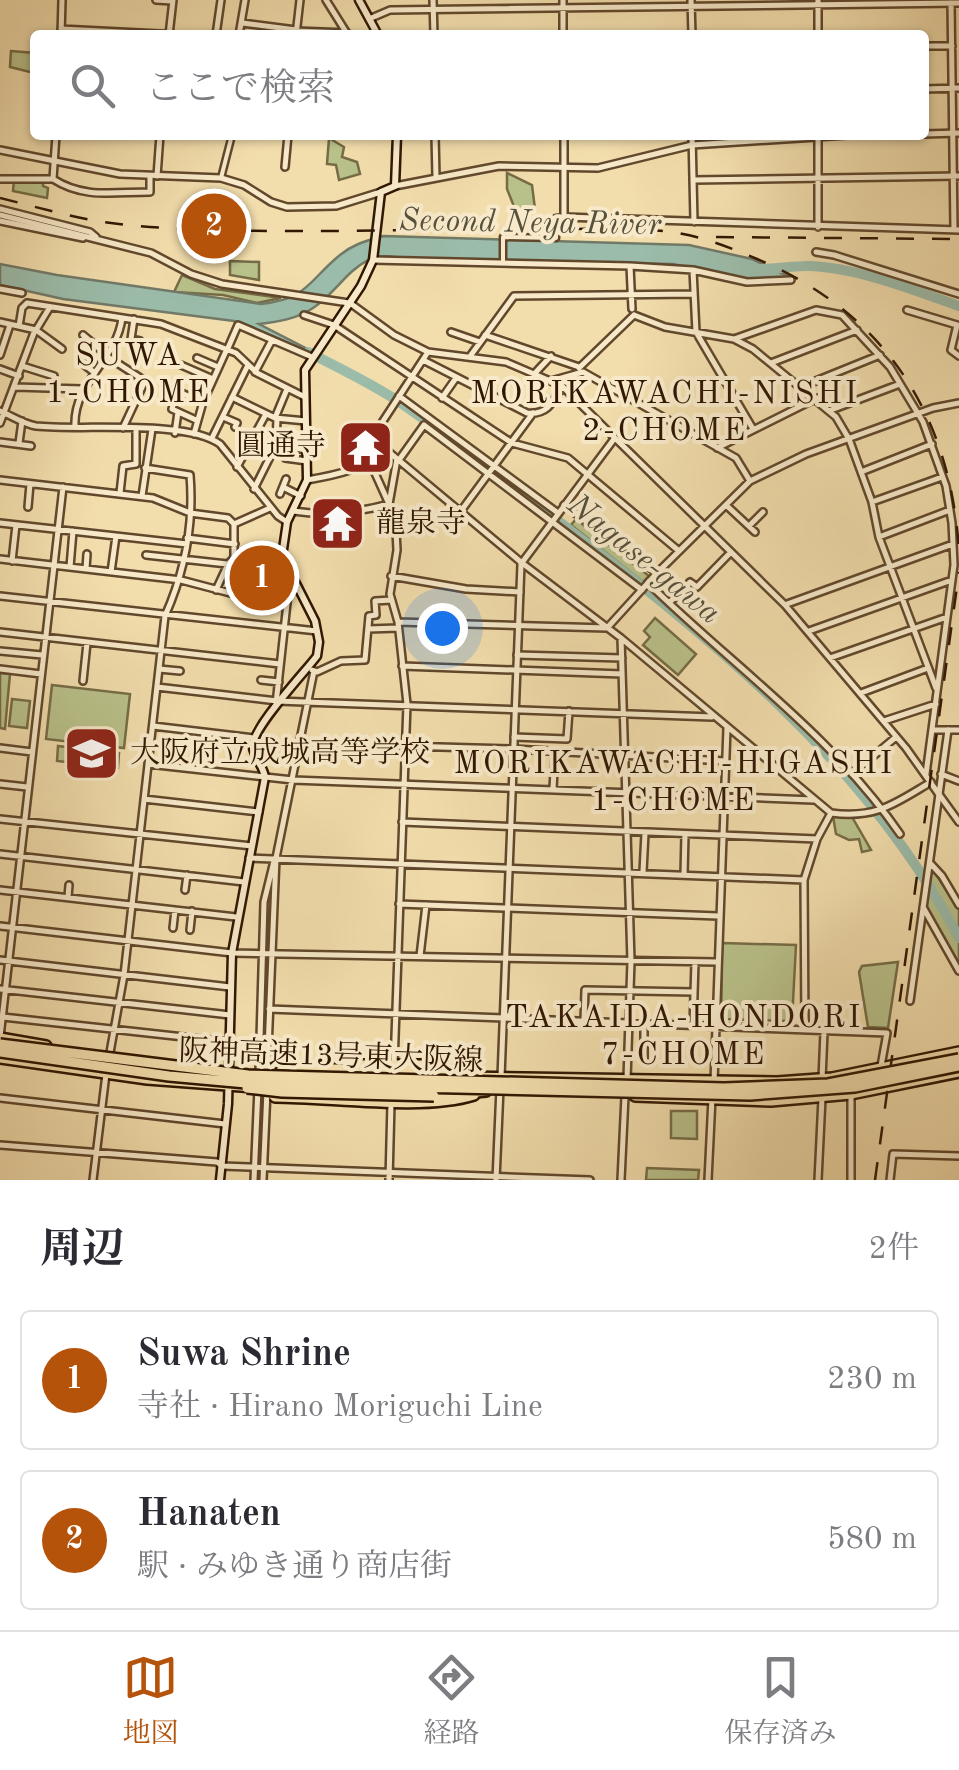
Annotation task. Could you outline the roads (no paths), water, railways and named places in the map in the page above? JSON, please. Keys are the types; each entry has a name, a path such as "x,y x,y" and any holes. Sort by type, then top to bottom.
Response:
{"highway":[{"path":"0,1046 110,1054 263,1073 714,1082 822,1079 959,1062"},
{"path":"0,1046 106,1072 227,1087 486,1091 712,1101 851,1094 959,1062"},
{"name":"阪神高速13号東大阪線","path":"0,1046 128,1070 258,1084 750,1095 828,1091 959,1062"},
{"name":"阪神高速13号東大阪線","path":"0,1046 197,1071 288,1077 750,1088 840,1082 959,1062"},
{"path":"263,1073 292,1067 394,1065 424,1065 460,1072"},
{"path":"128,1070 282,1092 434,1096 486,1091"},
{"path":"197,1071 408,1070 500,1076"},
{"path":"262,1088 275,1096 442,1101 486,1091"}],"main road":[{"path":"359,0 376,30"},
{"path":"220,1180 227,1125 236,916 265,778 263,765 253,750 254,738 278,704 311,670 318,654 312,614 282,556 287,522 308,480 305,370 350,303 373,260 381,192 395,186 397,140"}],"street":[{"path":"61,30 62,0"},
{"path":"156,0 172,0 169,30"},
{"path":"217,30 221,0"},
{"path":"240,30 246,0"},
{"path":"296,30 300,0"},
{"path":"326,0 345,30"},
{"path":"390,0 390,10"},
{"path":"434,0 434,30"},
{"path":"818,2 818,30"},
{"path":"370,19 390,10 563,4 954,2 956,230 556,218 556,238 503,236 503,263"},
{"path":"691,3 692,30"},
{"path":"563,4 563,30"},
{"path":"242,23 284,30"},
{"path":"929,46 952,46"},
{"path":"929,89 956,88"},
{"path":"929,134 956,133"},
{"path":"52,179 56,140"},
{"path":"0,179 52,179 72,191 103,195 150,192 159,140"},
{"path":"221,178 231,140"},
{"path":"285,167 288,140"},
{"path":"436,140 436,177"},
{"path":"564,140 564,218"},
{"path":"692,140 694,222"},
{"path":"395,186 499,166 598,168 692,145 755,140"},
{"path":"818,140 818,228"},
{"path":"0,150 54,163 154,176 221,178 287,207 336,206 381,192"},
{"path":"693,180 956,176"},
{"path":"0,215 150,253 212,282 350,303 394,335 428,352 506,362 562,386 785,605 926,774 959,822"},
{"path":"0,215 63,236 96,237"},
{"path":"0,215 90,232 96,237"},
{"path":"816,252 959,294"},
{"path":"373,260 630,266 693,270 746,282 791,280"},
{"path":"550,380 579,370 633,311 630,266"},
{"path":"693,270 696,332 753,429"},
{"path":"0,289 22,293"},
{"path":"470,356 514,296 694,294"},
{"path":"20,326 22,308 27,304 161,324 227,349 255,372 305,397"},
{"path":"0,423 36,330 50,307"},
{"path":"734,339 816,310 842,315 880,355 918,413 932,444 950,510 953,544 948,616 926,774"},
{"path":"907,310 957,325 951,350 959,356"},
{"path":"633,311 665,327 734,339 830,410 850,439 889,566 937,691"},
{"path":"304,315 334,325 512,443 568,458 679,551"},
{"path":"75,426 74,406 120,334 122,317"},
{"path":"134,319 132,339 140,341"},
{"path":"0,322 36,330 62,348"},
{"path":"0,355 11,324"},
{"path":"194,434 203,402 238,325 272,340 283,340 313,356"},
{"path":"771,363 858,330"},
{"path":"451,332 480,342"},
{"path":"83,335 145,380 123,428"},
{"path":"485,335 551,356 611,385 736,458 750,481"},
{"path":"255,372 272,340"},
{"path":"428,352 372,438 831,813 858,817 875,814 931,782"},
{"path":"801,386 880,355"},
{"path":"535,373 551,356"},
{"path":"197,358 218,366"},
{"path":"423,360 533,414"},
{"path":"82,364 95,373"},
{"path":"182,365 213,379"},
{"path":"212,438 248,365"},
{"path":"22,366 54,376 54,390"},
{"path":"0,369 18,376"},
{"path":"442,398 456,378"},
{"path":"830,410 900,384"},
{"path":"15,386 82,389"},
{"path":"460,511 533,414 550,408 562,386"},
{"path":"254,489 276,445 276,418 288,390"},
{"path":"182,393 203,402"},
{"path":"232,397 276,418 306,421"},
{"path":"396,398 557,513"},
{"path":"717,448 817,398"},
{"path":"167,399 174,402 172,408 196,420"},
{"path":"368,628 607,628 656,573 750,481 918,413 959,403"},
{"path":"3,412 32,426 152,429 212,438 270,508 287,522"},
{"path":"174,432 178,412"},
{"path":"237,467 266,414"},
{"path":"223,416 237,423"},
{"path":"19,442 22,421"},
{"path":"390,504 398,460 424,425 487,476 669,603 777,698 852,774 900,834"},
{"path":"136,428 136,464"},
{"path":"142,496 152,429"},
{"path":"496,1178 522,563 614,439"},
{"path":"0,442 31,446"},
{"path":"861,472 932,444"},
{"path":"276,445 306,450"},
{"path":"308,480 370,462 385,448"},
{"path":"285,458 307,461"},
{"path":"370,462 390,504 396,532 391,600 408,704 394,1065"},
{"path":"94,1180 106,1072 124,975 165,616 181,580 185,559 190,475 136,464 123,466 120,493"},
{"path":"872,502 942,477"},
{"path":"280,494 286,479"},
{"path":"0,480 142,496 190,513 220,516 234,524"},
{"path":"28,507 30,484"},
{"path":"0,1046 3,989 10,961 63,487"},
{"path":"283,487 301,496"},
{"path":"293,511 364,512 390,504"},
{"path":"564,505 656,573"},
{"path":"726,505 755,532"},
{"path":"234,524 270,508"},
{"path":"879,536 950,510"},
{"path":"748,526 763,512"},
{"path":"0,523 235,544"},
{"path":"216,590 230,563 235,544 234,524"},
{"path":"12,561 16,525"},
{"path":"70,567 74,531"},
{"path":"112,572 116,536"},
{"path":"785,605 953,544"},
{"path":"669,603 690,582 696,587 731,552"},
{"path":"86,569 87,554"},
{"path":"146,554 230,563 282,556"},
{"path":"0,559 181,580 258,596 288,594 278,704"},
{"path":"391,576 466,589 520,592"},
{"path":"808,632 952,580"},
{"path":"0,596 317,632"},
{"path":"263,1073 264,902 292,780 311,670 341,660 365,660 369,616 376,614 375,601 391,600"},
{"path":"830,658 948,616"},
{"path":"0,632 281,664"},
{"path":"621,638 631,961 627,1079"},
{"path":"83,680 87,642"},
{"path":"0,651 43,655"},
{"path":"518,655 622,658"},
{"path":"402,666 622,674"},
{"path":"860,693 928,668"},
{"path":"159,669 180,671"},
{"path":"0,670 41,674"},
{"path":"261,680 279,682"},
{"path":"157,687 278,704 408,704 715,717"},
{"path":"884,722 936,704"},
{"path":"514,737 567,739 569,712"},
{"path":"153,726 254,738"},
{"path":"708,1180 727,727"},
{"path":"933,730 959,730"},
{"path":"910,1001 948,730"},
{"path":"852,774 896,737"},
{"path":"299,743 514,749 725,761"},
{"path":"0,748 32,752"},
{"path":"553,790 554,752"},
{"path":"148,764 292,780 813,800"},
{"path":"941,774 959,781"},
{"path":"0,784 28,787"},
{"path":"144,799 259,812"},
{"path":"805,1030 804,880 817,839 831,813"},
{"path":"0,818 252,846"},
{"path":"402,822 817,839"},
{"path":"644,872 645,833"},
{"path":"684,874 685,834"},
{"path":"0,854 244,882"},
{"path":"249,858 804,880"},
{"path":"254,1180 270,1009 276,858"},
{"path":"930,863 959,905"},
{"path":"185,890 187,875"},
{"path":"68,898 69,886"},
{"path":"0,890 236,916"},
{"path":"399,904 718,916"},
{"path":"420,956 426,904"},
{"path":"924,907 959,971"},
{"path":"173,928 175,910"},
{"path":"190,930 192,912"},
{"path":"0,926 232,953 716,962"},
{"path":"0,960 232,987"},
{"path":"693,1026 695,962"},
{"path":"3,989 230,1016"},
{"path":"584,1021 585,990 694,992"},
{"path":"270,1009 887,1032 881,1069"},
{"path":"1,1017 228,1042"},
{"path":"644,1024 644,1061"},
{"path":"822,1079 824,1031"},
{"path":"262,1088 263,1180"},
{"path":"851,1094 852,1180"},
{"path":"621,1180 626,1096"},
{"path":"0,1098 227,1125"},
{"path":"818,1180 822,1098"},
{"path":"389,1180 391,1100"},
{"path":"0,1144 217,1162 222,1166 590,1180"},
{"path":"890,1180 893,1154 959,1156"}],"waterway":[{"name":"Second Neya River","path":"761,269 808,266 846,270 959,306"},
{"name":"Nagase-gawa","path":"308,352 379,389 440,431 611,562 725,656 780,706 879,815 921,874 959,938"}],"railway":[{"path":"0,198 97,221 160,228 636,229 678,233 728,247 802,281 841,308 875,339 903,374 925,413 942,456 959,552"},
{"path":"716,237 959,239"},
{"path":"875,1180 959,572"}],"place":[{"name":"Hanaten","path":"214,226"},
{"name":"圓通寺","path":"365,447"},
{"name":"龍泉寺","path":"337,524"},
{"name":"Suwa Shrine","path":"262,578"},
{"name":"大阪府立成城高等学校","path":"91,754"}],"district":[{"name":"SUWA 1-CHOME","path":"129,376"},
{"name":"MORIKAWACHI-NISHI 2-CHOME","path":"665,414"},
{"name":"MORIKAWACHI-HIGASHI 1-CHOME","path":"674,784"},
{"name":"TAKAIDA-HONDORI 7-CHOME","path":"684,1038"}]}
